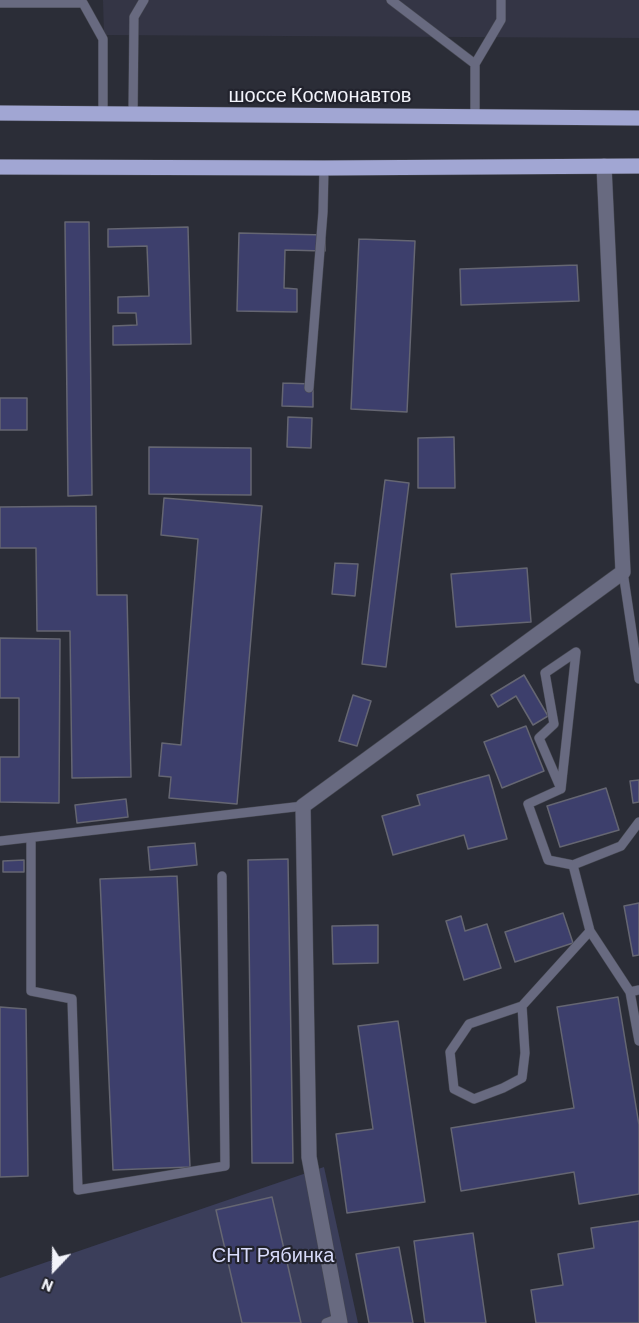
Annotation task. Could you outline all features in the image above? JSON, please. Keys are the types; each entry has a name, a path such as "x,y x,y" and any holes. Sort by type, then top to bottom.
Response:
{"main road":[{"name":"шоссе Космонавтов","path":"0,113 639,118"},
{"path":"0,167 639,166"}],"street":[{"path":"335,1321 309,1157 303,806 623,572 604,166"}],"lane":[{"path":"133,115 134,17 144,0"},
{"path":"391,0 475,64"},
{"path":"475,118 475,64 501,20 501,0"},
{"path":"0,3 83,2 103,39 103,115"},
{"path":"309,388 323,212 324,168"},
{"path":"623,572 639,679"},
{"path":"576,652 561,789 539,738 554,724 545,673 576,652"},
{"path":"561,789 528,804 548,860 573,865 621,846 638,826"},
{"path":"0,841 303,806"},
{"path":"31,838 31,991 72,999 78,1190 225,1166 222,876"},
{"path":"573,865 590,931 634,991 639,1041"},
{"path":"522,1006 525,1053 522,1078 474,1099 454,1089 450,1052 469,1024 522,1006 590,931"}],"shaded area":[{"path":"103,0 639,0 639,38 104,35"}],"green space":[{"name":"СНТ Рябинка","path":"324,1167 358,1323 0,1323 0,1278"}],"building":[{"path":"65,222 89,222 92,495 68,496"},
{"path":"188,227 191,344 113,345 113,326 137,325 136,313 118,313 118,297 149,296 147,246 108,247 108,229"},
{"path":"239,233 325,235 325,251 285,250 284,288 297,289 297,312 237,311"},
{"path":"359,239 415,241 407,412 351,409"},
{"path":"577,265 579,301 461,305 460,269"},
{"path":"283,383 313,384 313,407 282,406"},
{"path":"0,398 27,398 27,430 0,430"},
{"path":"288,417 312,418 311,448 287,447"},
{"path":"454,437 455,488 418,488 418,438"},
{"path":"149,447 251,448 251,495 149,494"},
{"path":"385,480 409,483 386,667 362,664"},
{"path":"164,498 262,506 237,804 169,798 171,777 159,776 162,743 181,745 198,539 161,535"},
{"path":"96,506 97,595 127,595 131,777 72,778 70,631 37,631 36,548 0,548 0,507"},
{"path":"335,563 358,564 355,596 332,594"},
{"path":"527,568 531,622 456,627 451,574"},
{"path":"0,638 60,639 59,803 0,802 0,757 19,757 19,698 0,698"},
{"path":"524,675 548,716 533,725 516,696 498,707 491,695"},
{"path":"353,695 371,701 357,746 339,741"},
{"path":"526,726 544,771 502,788 484,742"},
{"path":"489,775 507,839 468,849 464,835 393,855 382,816 420,805 417,795"},
{"path":"639,780 639,802 633,803 630,781"},
{"path":"606,788 619,830 560,847 547,806"},
{"path":"126,799 128,817 77,823 75,805"},
{"path":"195,843 197,865 150,870 148,847"},
{"path":"288,859 293,1163 252,1163 248,860"},
{"path":"24,860 24,872 3,872 3,861"},
{"path":"177,876 190,1167 113,1170 100,879"},
{"path":"639,903 639,955 633,956 624,906"},
{"path":"563,913 573,943 515,962 505,932"},
{"path":"461,916 465,931 487,924 501,968 464,980 446,921"},
{"path":"378,925 378,963 333,964 332,926"},
{"path":"618,997 639,1125 639,1194 579,1204 574,1172 461,1191 451,1128 574,1108 557,1007"},
{"path":"0,1007 26,1009 28,1176 0,1177"},
{"path":"398,1021 425,1202 347,1213 336,1134 373,1129 358,1026"},
{"path":"272,1197 301,1323 242,1323 216,1210"},
{"path":"639,1221 639,1323 536,1323 531,1290 563,1285 558,1254 594,1248 591,1228"},
{"path":"473,1233 486,1323 425,1323 414,1241"},
{"path":"399,1247 413,1323 369,1323 356,1254"}]}
